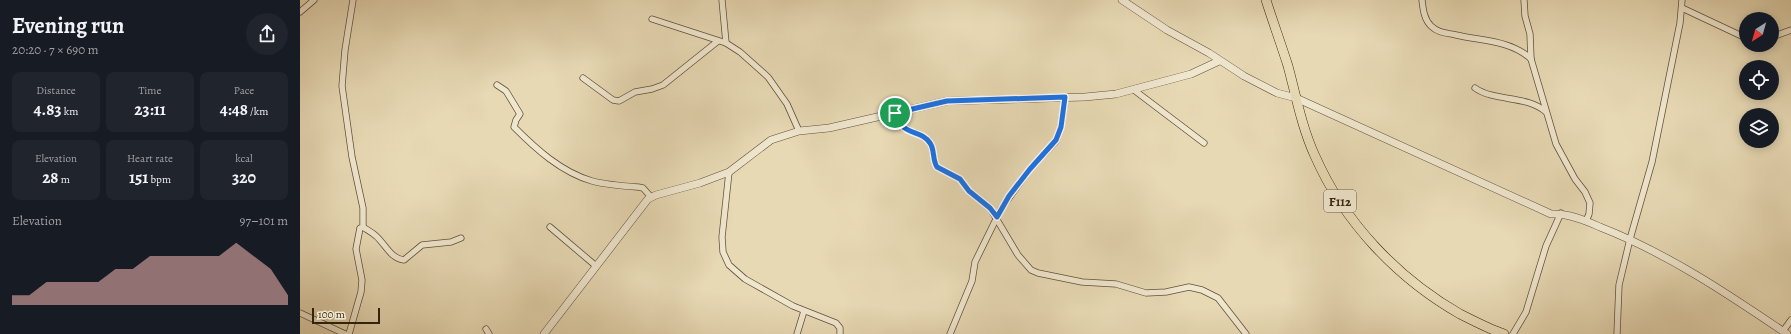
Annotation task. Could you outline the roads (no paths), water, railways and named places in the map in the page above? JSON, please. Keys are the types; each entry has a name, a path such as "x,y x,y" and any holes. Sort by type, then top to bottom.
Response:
{"main road":[{"name":"F112","path":"1266,0 1307,133 1323,172 1345,210 1393,265 1427,293 1492,332 1504,334"}],"street":[{"path":"300,12 314,0"},
{"path":"349,334 361,292 362,280 356,249 360,228 363,227 363,208 352,157 342,86 345,50 353,0"},
{"path":"722,0 726,43"},
{"path":"1122,0 1268,89 1285,96 1296,98 1551,214 1561,213 1630,238 1701,278 1785,333 1791,320"},
{"path":"1422,0 1426,20 1434,28 1465,38 1493,41 1520,51 1531,59"},
{"path":"1524,0 1525,16 1530,34 1531,59 1551,133 1559,151 1575,179 1585,192 1590,203 1589,214 1586,221"},
{"path":"1617,334 1620,285 1630,238 1652,162 1680,23 1682,0"},
{"path":"1682,8 1739,35"},
{"path":"652,19 726,43 740,52 768,77 787,104 799,131"},
{"path":"1779,34 1791,30"},
{"path":"583,78 613,100 619,101 635,92 652,89 663,85 718,41"},
{"path":"544,334 643,204 651,197 700,183 729,172 771,140 799,131 829,128 947,101 1100,96 1134,90 1191,74 1219,60"},
{"path":"497,85 506,91 520,114 514,126 546,156 580,177 607,184 643,188 651,197"},
{"path":"1475,88 1484,94 1535,105 1542,108 1546,112"},
{"path":"1134,90 1204,143"},
{"path":"950,334 972,281 975,262 997,217 1009,196 1030,169 1056,140 1062,120 1065,97"},
{"path":"895,113 902,126 927,139 937,167 960,179 969,191 990,208 997,217 1025,265 1038,273 1082,282 1116,284 1146,293 1166,292 1189,287 1202,290 1218,298 1246,334"},
{"path":"729,172 722,237 723,252 729,265 745,279 804,311 836,323 840,328 840,334"},
{"path":"1512,334 1526,312 1544,252 1561,213"},
{"path":"363,227 376,236 390,254 398,259 404,260 422,245 450,242 461,238"},
{"path":"550,227 596,266"},
{"path":"797,334 804,311"},
{"path":"300,313 314,321 345,334"}]}
